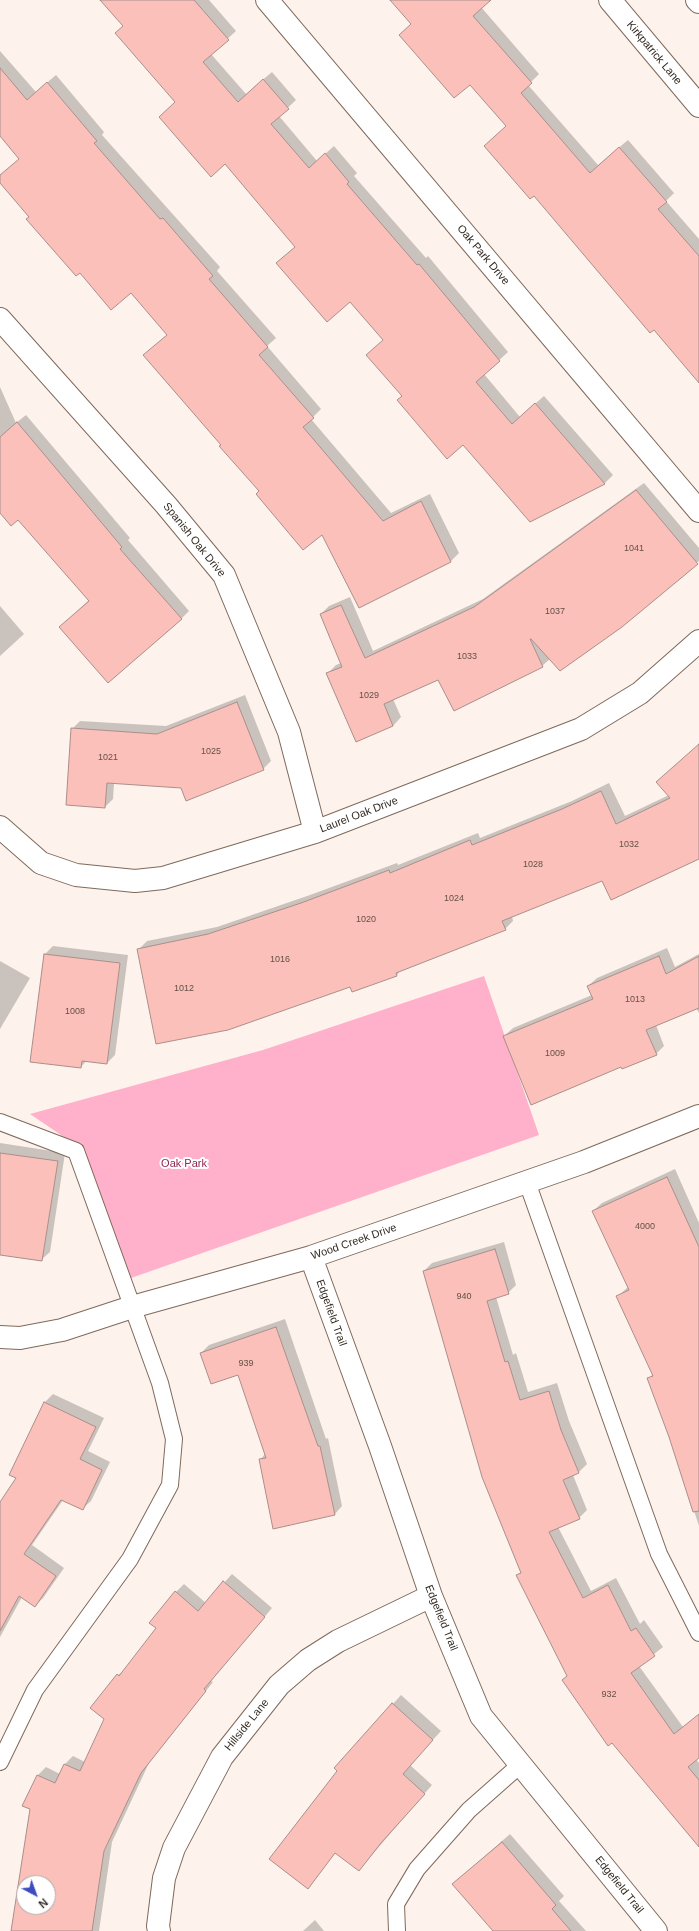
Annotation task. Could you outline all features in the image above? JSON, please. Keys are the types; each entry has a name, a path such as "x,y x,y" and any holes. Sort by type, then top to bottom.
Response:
{"street":[{"name":"Oak Park Drive","path":"267,0 699,511"},
{"name":"Kirkpatrick Lane","path":"610,0 699,106"},
{"name":"Spanish Oak Drive","path":"0,319 166,505 224,575 289,732 315,832"},
{"name":"Laurel Oak Drive","path":"0,827 41,863 76,875 135,881 163,878 315,832 581,729 640,692 699,641"},
{"name":"Wood Creek Drive","path":"0,1337 20,1338 62,1330 132,1307 311,1257 584,1162 699,1116"},
{"name":"Edgefield Trail","path":"311,1257 380,1446 431,1596 482,1716 656,1931"},
{"name":"Hillside Lane","path":"159,1931 158,1926 164,1878 174,1848 222,1757 279,1684 308,1660 338,1641 431,1596"}],"lane":[{"path":"0,1122 76,1151 160,1383 174,1439 170,1486 130,1559 35,1690 0,1762"},
{"path":"527,1182 659,1554 699,1634"},
{"path":"396,1931 396,1904 417,1869 469,1810 521,1764"}],"green space":[{"name":"Oak Park","path":"484,976 539,1135 131,1278 83,1150 30,1114 263,1050"}],"building":[{"path":"100,0 194,0 229,40 203,62 238,102 263,79 289,109 271,124 309,168 325,153 349,182 347,184 417,265 419,264 500,361 476,382 512,424 535,403 605,484 530,522 463,445 447,459 397,400 402,396 366,355 383,340 350,302 327,322 276,263 295,247 225,164 211,177 159,117 175,102 115,33 123,26"},
{"path":"390,0 491,0 473,16 532,83 521,93 590,173 619,147 667,202 658,209 699,256 699,383 654,330 650,333 534,196 530,199 484,146 506,126 470,85 454,98 399,35 411,24"},
{"path":"0,68 27,100 47,82 97,141 94,143 160,219 163,218 213,276 209,279 268,347 259,355 314,418 303,427 383,521 421,501 451,562 359,608 322,535 303,550 256,494 259,491 219,446 221,445 143,355 167,335 131,293 111,310 80,273 76,276 26,219 29,217 0,183 0,175 19,159 0,136"},
{"path":"17,422 122,547 120,549 182,619 108,683 59,627 89,601 18,520 11,526 0,513 0,437"},
{"path":"636,490 698,564 622,627 560,671 530,639 543,667 454,711 438,680 384,704 393,726 356,742 326,673 342,667 320,614 341,605 365,658 474,607"},
{"path":"237,702 264,770 186,801 181,788 107,783 105,808 66,805 71,728 157,734"},
{"path":"699,744 699,859 611,900 602,881 502,921 506,930 396,973 397,976 352,992 350,987 228,1030 156,1044 137,949 208,934 301,903 389,870 390,873 470,840 472,845 562,809 601,791 616,824 670,798 656,782"},
{"path":"44,954 120,963 107,1064 82,1061 81,1068 30,1062"},
{"path":"659,956 666,974 699,956 699,1008 646,1030 657,1055 622,1069 621,1067 531,1105 503,1036 593,999 587,986"},
{"path":"0,1153 58,1161 42,1261 0,1255"},
{"path":"667,1177 699,1247 699,1511 693,1512 669,1437 647,1378 653,1376 616,1296 629,1290 592,1211"},
{"path":"495,1249 509,1294 487,1301 505,1362 508,1361 520,1400 549,1391 561,1430 579,1473 563,1480 580,1519 549,1532 583,1598 608,1585 631,1631 636,1628 655,1656 631,1673 674,1734 699,1714 699,1758 688,1767 699,1780 699,1847 612,1743 608,1746 562,1680 567,1676 516,1575 521,1573 482,1477 423,1271"},
{"path":"276,1327 318,1446 320,1446 335,1515 273,1529 259,1459 266,1458 238,1375 211,1384 200,1353"},
{"path":"44,1402 96,1427 80,1459 102,1470 83,1510 61,1500 24,1554 56,1576 35,1607 19,1596 0,1631 0,1502 16,1478 9,1475"},
{"path":"223,1581 265,1617 204,1689 206,1691 141,1773 104,1851 92,1931 11,1931 16,1899 16,1915 56,1915 56,1875 20,1875 30,1809 22,1806 37,1775 55,1783 64,1764 80,1771 104,1719 90,1708 117,1674 119,1676 156,1628 149,1623 175,1591 198,1611"},
{"path":"392,1703 433,1740 403,1774 425,1794 381,1843 359,1871 335,1853 308,1889 269,1859 337,1771 334,1768"},
{"path":"502,1842 556,1905 552,1909 571,1931 493,1931 452,1884"}]}
